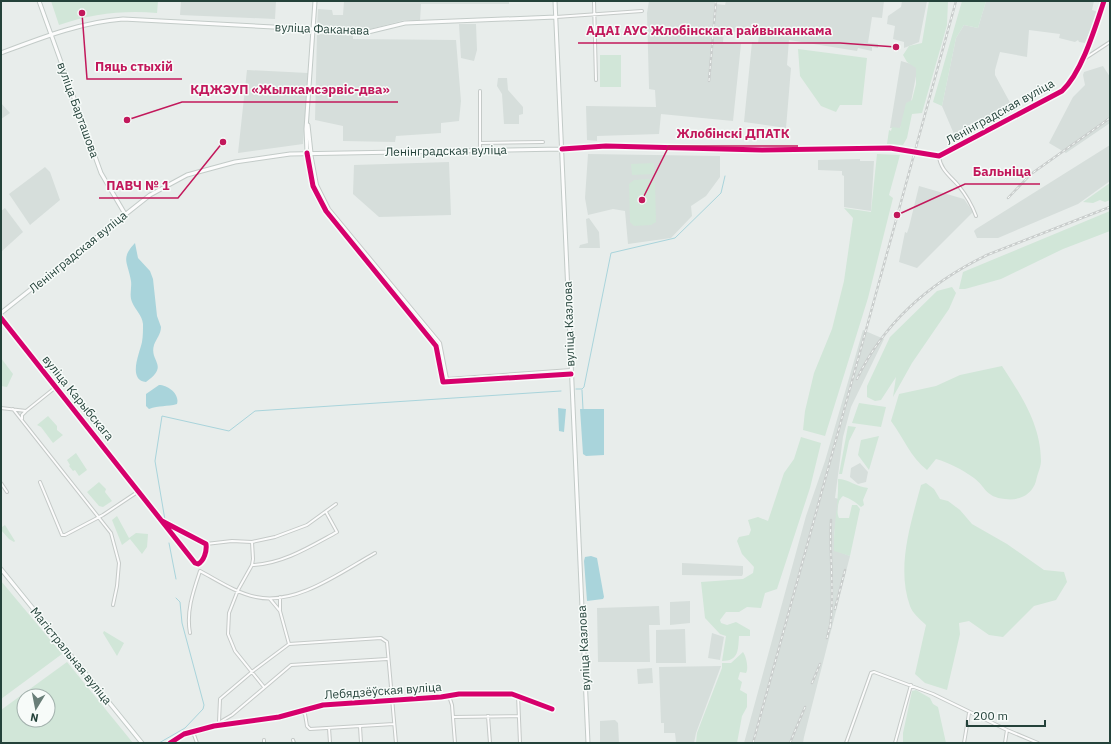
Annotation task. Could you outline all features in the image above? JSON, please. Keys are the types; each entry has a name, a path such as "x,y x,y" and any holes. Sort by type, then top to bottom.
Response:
{"main road":[{"name":"вуліца Барташова","path":"39,1 101,173 125,214"},
{"path":"307,153 315,1"},
{"name":"вуліца Казлова","path":"555,1 588,743"},
{"name":"Ленінградская вуліца","path":"1,313 125,214 164,186 197,171 252,158 307,153 562,149 606,146 762,150 890,148 939,156 1062,91 1074,76 1083,59 1104,1"},
{"name":"вуліца Факанава","path":"1,53 51,35 95,22 134,19 368,32 412,23 556,17"},
{"path":"308,123 311,153"},
{"name":"вуліца Карыбскага","path":"1,318 139,491"},
{"name":"Магістральная вуліца","path":"1,569 142,743"}],"street":[{"path":"594,1 596,80"},
{"name":"вуліца Факанава","path":"556,17 642,11"},
{"path":"1083,59 1110,42"},
{"path":"480,91 480,150"},
{"path":"480,143 543,142"},
{"path":"307,153 313,186 326,211 436,346 443,382 571,372"},
{"path":"311,153 317,185 328,208 440,343 447,378 571,372"},
{"name":"Ленінградская вуліца","path":"939,156 942,167 967,198 976,216"},
{"path":"22,415 56,387"},
{"path":"1,408 26,411"},
{"path":"13,409 100,517 111,533 118,556 118,582 113,605"},
{"path":"18,414 21,410"},
{"path":"21,410 23,412 22,419"},
{"path":"18,414 22,415"},
{"path":"40,482 62,535 65,535 100,517 139,491 200,571 254,597 270,599 309,589 375,553"},
{"path":"1,483 7,492"},
{"path":"162,521 206,544 232,541 252,542 289,532 307,525 336,504"},
{"path":"252,565 260,565 301,552 337,532 326,512"},
{"path":"252,542 252,565 238,590 229,613 228,634 235,651 253,671 264,687"},
{"path":"196,564 203,560 206,544"},
{"path":"190,633 189,615 192,596 200,571"},
{"path":"280,597 280,611 289,644"},
{"path":"270,599 280,611"},
{"path":"219,722 220,700 253,671 289,644 381,638 387,642 396,743"},
{"path":"214,726 226,719 291,665 388,659"},
{"path":"846,743 871,673 874,672 911,685 1038,743"},
{"path":"895,743 911,685"},
{"name":"Лебядзёўская вуліца","path":"170,743 193,732 214,726 279,718 300,711 323,706 459,694 512,694 552,709"},
{"path":"518,695 520,743"},
{"path":"449,696 452,704 455,743"},
{"path":"300,711 305,714 308,728 394,724"},
{"path":"964,743 970,712"},
{"path":"488,716 490,743"},
{"path":"453,718 519,716"},
{"path":"226,719 227,724"},
{"path":"360,726 361,743"},
{"path":"329,728 330,743"},
{"path":"1005,743 1007,730"},
{"path":"193,732 197,743"}],"shaded area":[{"path":"181,1 276,1 275,19 180,15"},
{"path":"344,1 509,1 509,4 421,4 420,21 405,20 366,30 317,27 318,9 332,10 333,15 343,15"},
{"path":"649,1 713,1 715,4 725,5 726,1 884,1 882,18 872,17 868,43 878,44 878,48 872,47 872,51 858,48 857,51 789,40 787,65 791,68 786,128 744,122 752,42 758,43 759,36 724,30 723,42 741,44 733,121 661,114 659,134 597,136 597,141 587,140 586,106 656,107 655,90 649,89 647,13"},
{"path":"902,1 927,1 919,42 904,48 904,42 893,39 895,26 887,24 888,16 901,7"},
{"path":"986,1 1094,1 1092,10 1098,12 1085,43 1079,42 1078,40 1075,42 1059,38 1060,34 1029,30 1027,57 1000,52 995,75 1013,108 961,136 960,133 954,134 942,106 956,38 964,25 978,28"},
{"path":"459,24 476,24 477,50 474,61 461,58"},
{"path":"317,34 353,35 353,39 456,40 461,101 459,121 441,123 441,133 396,136 395,142 343,141 343,126 315,120"},
{"path":"901,61 918,66 909,112 900,128 890,128"},
{"path":"1103,66 1110,77 1110,123 1066,153 1049,143 1073,97 1085,85 1083,75 1084,72"},
{"path":"247,70 308,73 303,144 238,153"},
{"path":"498,78 507,78 508,90 523,107 523,114 519,115 519,124 504,124 502,94 497,86"},
{"path":"1,103 10,113 1,119"},
{"path":"1110,145 1110,181 1078,204 998,238 977,238 974,231 976,229"},
{"path":"588,154 720,156 720,177 706,196 691,206 692,216 671,238 628,244 625,211 613,209 588,215 585,198"},
{"path":"860,159 860,161 874,161 871,211 844,207 844,176 842,175 842,171 818,170 818,160"},
{"path":"449,162 451,215 379,217 353,194 354,165"},
{"path":"45,167 50,172 60,200 30,225 9,194"},
{"path":"919,186 964,199 973,212 917,268 899,262 905,232 907,233 909,227"},
{"path":"5,208 23,232 1,252 1,211"},
{"path":"589,218 599,232 600,248 579,248 580,245 588,243 586,219"},
{"path":"863,330 884,339 851,407 843,437 835,498 839,499 834,536 834,550 850,556 803,743 744,743 806,516 825,461"},
{"path":"860,463 868,472 866,482 858,484 850,477 851,468"},
{"path":"682,563 743,566 743,574 742,576 682,575"},
{"path":"690,601 690,623 670,625 670,602"},
{"path":"659,606 660,625 649,625 650,662 598,662 597,608"},
{"path":"685,629 686,663 656,663 656,630"},
{"path":"712,633 724,637 720,660 708,658"},
{"path":"721,666 696,733 694,743 676,742 675,733 664,733 664,723 661,723 659,667"},
{"path":"652,668 653,683 638,684 637,669"},
{"path":"615,720 618,723 619,743 600,743 600,721"}],"green space":[{"path":"51,1 158,1 157,13 132,12 107,14 83,18 59,25"},
{"path":"929,1 948,1 947,25 922,113 912,114 907,138 903,145 887,144 889,130 891,131 892,127 900,128 906,103 912,100 916,84 916,68 907,62 903,55 909,46 922,43"},
{"path":"962,1 986,1 978,28 964,25 956,38 942,106 933,102"},
{"path":"798,49 867,58 862,105 840,105 836,112 821,106 800,76"},
{"path":"600,55 621,55 621,87 600,87"},
{"path":"877,154 900,155 889,195 893,198 868,298 825,436 803,430 805,411 814,373 832,329 844,281 853,218 844,208 871,212"},
{"path":"654,163 654,174 632,175 631,164"},
{"path":"649,179 655,182 656,222 651,225 634,226 630,222 629,184 634,180"},
{"path":"1110,183 1110,200 1105,202 1100,200 1093,203 1083,202"},
{"path":"1110,211 1110,231 1063,249 1001,279 965,289 959,289 963,272"},
{"path":"952,287 956,293 949,309 912,363 893,397 896,377 881,400 875,401 867,397 867,386 890,337 937,291"},
{"path":"1,358 13,374 7,387 1,386"},
{"path":"1002,366 1029,411 1038,435 1040,448 1041,463 1034,486 1024,496 1015,499 1005,499 993,496 986,491 978,481 965,472 936,459 927,470 916,460 891,421 899,394 936,386 960,375"},
{"path":"859,403 886,407 881,427 852,423"},
{"path":"48,416 57,426 57,430 63,435 53,443 41,427 37,425"},
{"path":"848,426 856,427 849,441 842,474 839,474"},
{"path":"879,436 869,470 858,455 861,440"},
{"path":"801,437 821,443 810,488 777,589 765,593 761,608 747,607 739,612 726,612 720,620 721,623 727,625 736,622 750,630 750,636 739,636 738,650 735,657 722,661 726,636 720,634 705,618 701,582 743,579 753,573 754,567 742,554 737,541 739,537 749,535 751,530 748,520 758,517 768,521 784,473 794,459"},
{"path":"76,453 87,470 79,476 75,470 73,471 69,466 70,465 67,460"},
{"path":"838,479 868,488 863,500 864,505 861,507 843,496 838,503 837,509 839,518 849,518 852,505 857,505 860,509 850,556 834,551"},
{"path":"99,482 106,489 105,492 112,501 103,507 99,506 87,492"},
{"path":"926,483 934,489 940,499 948,501 960,510 972,524 1007,544 1044,570 1064,572 1067,582 1056,600 1034,606 1003,637 989,635 969,621 959,623 960,634 947,690 925,683 915,674 926,625 911,609 904,576 906,545 909,530 921,485"},
{"path":"117,516 129,538 136,533 148,534 147,547 142,554 130,539 122,545 112,520"},
{"path":"5,525 15,541 14,542 1,530"},
{"path":"1,581 62,654 1,699"},
{"path":"104,631 124,643 117,656 103,633"},
{"path":"743,652 747,662 747,671 746,673 740,672 738,679 742,682 740,690 747,694 747,707 742,716 737,743 696,743 697,733 722,668 722,663 731,663"},
{"path":"67,662 133,743 1,743 1,710 16,699 16,728 56,728 56,688 31,688"},
{"path":"916,690 930,698 933,704 938,707 946,743 903,743 903,733 912,691"}],"water":[{"path":"135,243 138,258 150,271 153,279 157,316 161,327 153,351 158,367 157,371 146,382 140,380 136,371 137,359 142,342 143,324 131,299 131,281 126,261 130,248"},
{"path":"159,385 169,388 175,394 177,397 177,404 149,409 146,406 146,394"},
{"path":"558,408 566,409 564,432 559,431"},
{"path":"580,409 604,409 604,455 586,456 583,454"},
{"path":"591,556 597,558 604,597 603,599 587,601 584,561 585,557"}],"waterway":[{"path":"576,389 582,389 584,387 611,253 675,238 721,193 725,176"},
{"path":"582,390 583,409"},
{"path":"165,520 155,461 162,416 229,431 255,411 561,391"},
{"path":"169,543 176,579"},
{"path":"159,743 185,728 203,709 204,705 182,623 180,602 176,598"}],"railway":[{"path":"709,81 716,1"},
{"path":"753,743 956,1"},
{"path":"1008,198 1031,174 1110,118"},
{"path":"857,379 868,358 895,322 928,291 947,278 987,255 1110,207"},
{"path":"830,628 832,601 831,520"},
{"path":"835,609 845,570"},
{"path":"827,638 831,622"},
{"path":"812,683 820,664"},
{"path":"790,743 805,707"}],"cycle path":[{"path":"562,149 606,146 762,150 890,148 939,156 1062,91 1076,73 1082,61 1104,1"},
{"path":"307,153 313,186 326,211 436,346 443,382 571,374"},
{"path":"1,318 195,563 200,563 205,556 206,544 162,521"},
{"path":"170,743 184,734 214,726 279,717 323,705 441,697 459,694 512,694 552,709"}],"place":[{"name":"Пяць стыхій","path":"82,13"},
{"name":"АДАІ АУС Жлобінскага райвыканкама","path":"896,47"},
{"name":"КДЖЭУП «Жылкамсэрвіс-два»","path":"127,120"},
{"name":"ПАВЧ № 1","path":"223,142"},
{"name":"Жлобінскі ДПАТК","path":"642,200"},
{"name":"Бальніца","path":"897,215"}]}
